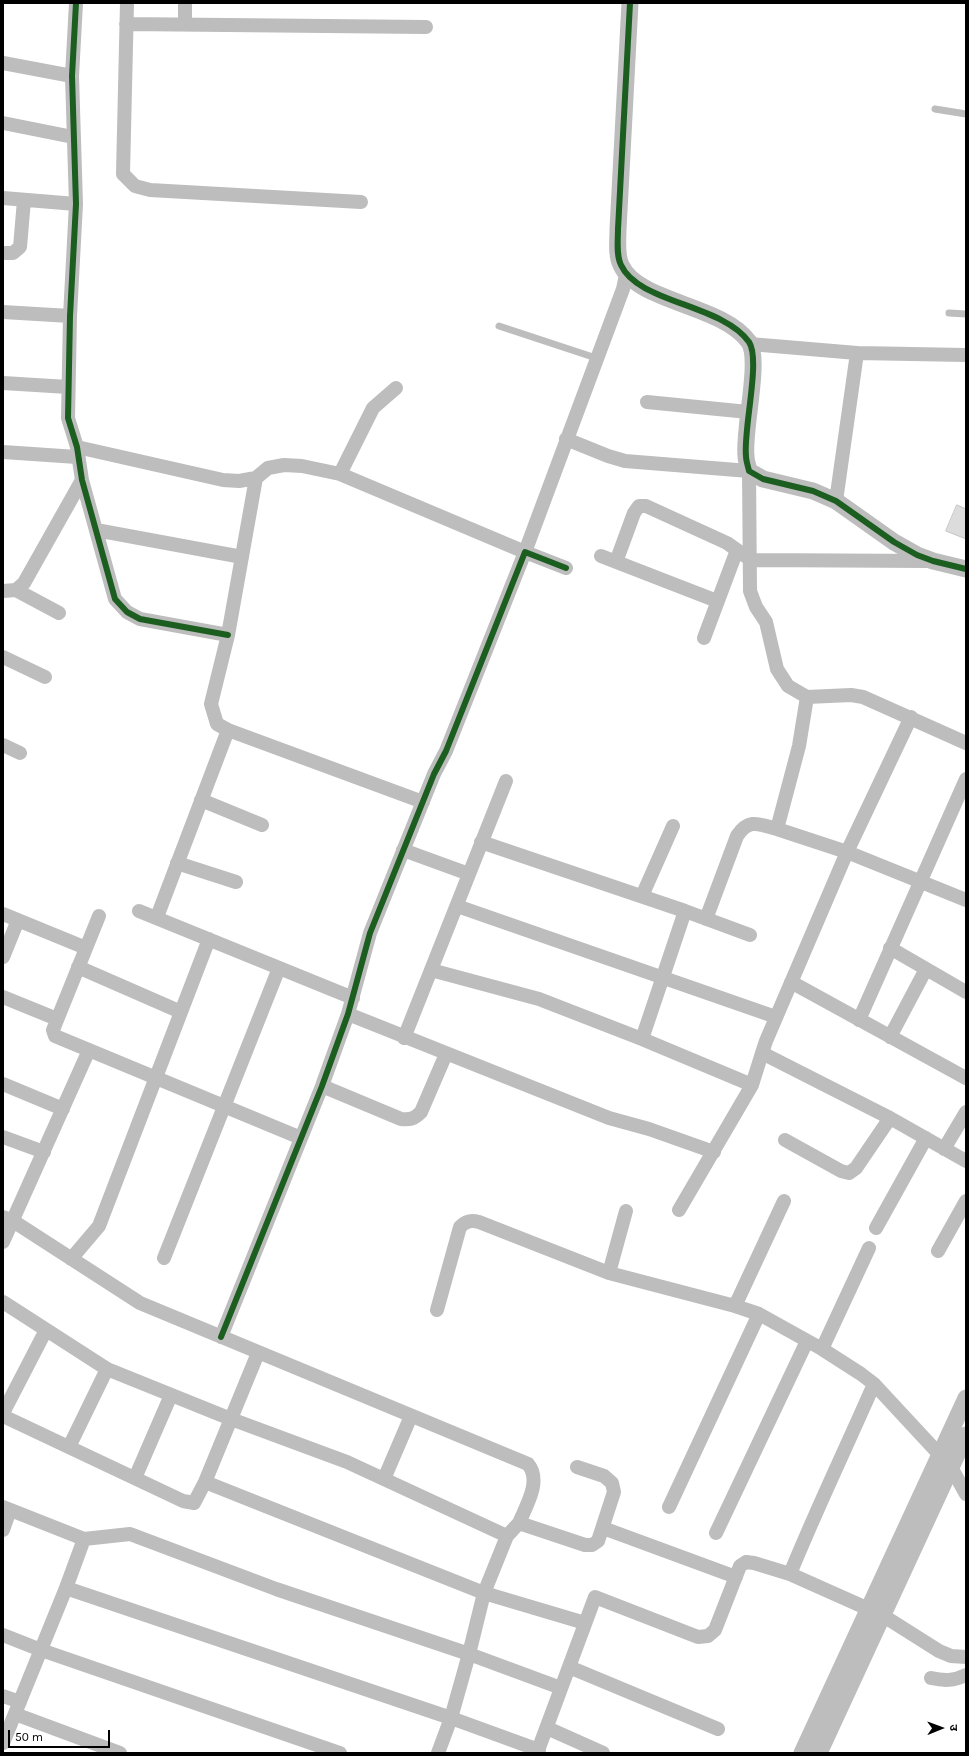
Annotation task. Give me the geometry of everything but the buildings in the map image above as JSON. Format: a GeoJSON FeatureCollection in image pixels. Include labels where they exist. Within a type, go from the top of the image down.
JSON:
{"type":"FeatureCollection","features":[{"type":"Feature","properties":{"kind":"street"},"geometry":{"type":"LineString","coordinates":[[127,3],[122,174],[136,186],[150,190],[361,202]]}},
{"type":"Feature","properties":{"kind":"street"},"geometry":{"type":"LineString","coordinates":[[185,3],[185,24]]}},
{"type":"Feature","properties":{"kind":"street"},"geometry":{"type":"LineString","coordinates":[[630,3],[618,229],[620,264],[626,275],[653,292],[728,322],[743,334],[750,344],[753,362],[748,412],[746,457],[749,471],[751,560],[750,591],[756,607],[766,622],[777,669],[788,686],[807,697],[851,695],[863,697],[966,742]]}},
{"type":"Feature","properties":{"kind":"street"},"geometry":{"type":"LineString","coordinates":[[72,4],[73,137],[76,204],[70,316],[68,418],[77,452],[82,480],[115,599],[126,612],[140,619],[228,635]]}},
{"type":"Feature","properties":{"kind":"street"},"geometry":{"type":"LineString","coordinates":[[126,24],[426,27]]}},
{"type":"Feature","properties":{"kind":"street"},"geometry":{"type":"LineString","coordinates":[[3,63],[72,76]]}},
{"type":"Feature","properties":{"kind":"street"},"geometry":{"type":"LineString","coordinates":[[3,123],[73,137]]}},
{"type":"Feature","properties":{"kind":"street"},"geometry":{"type":"LineString","coordinates":[[3,198],[76,204]]}},
{"type":"Feature","properties":{"kind":"street"},"geometry":{"type":"LineString","coordinates":[[3,254],[13,253],[20,248],[24,200]]}},
{"type":"Feature","properties":{"kind":"street"},"geometry":{"type":"LineString","coordinates":[[221,1337],[322,1086],[348,1014],[370,933],[422,802],[449,744],[525,552],[596,358],[623,289],[626,275]]}},
{"type":"Feature","properties":{"kind":"street"},"geometry":{"type":"LineString","coordinates":[[3,312],[70,316]]}},
{"type":"Feature","properties":{"kind":"street"},"geometry":{"type":"LineString","coordinates":[[750,344],[857,353],[966,355]]}},
{"type":"Feature","properties":{"kind":"street"},"geometry":{"type":"LineString","coordinates":[[836,501],[857,353]]}},
{"type":"Feature","properties":{"kind":"street"},"geometry":{"type":"LineString","coordinates":[[3,383],[68,388]]}},
{"type":"Feature","properties":{"kind":"street"},"geometry":{"type":"LineString","coordinates":[[340,474],[373,408],[396,388]]}},
{"type":"Feature","properties":{"kind":"street"},"geometry":{"type":"LineString","coordinates":[[647,402],[748,412]]}},
{"type":"Feature","properties":{"kind":"street"},"geometry":{"type":"LineString","coordinates":[[566,439],[608,456],[625,460],[749,471],[763,479],[813,491],[836,501],[894,542],[933,561],[966,570]]}},
{"type":"Feature","properties":{"kind":"street"},"geometry":{"type":"LineString","coordinates":[[3,452],[77,452],[223,480],[239,481],[256,478],[268,468],[284,465],[302,466],[340,474],[566,568]]}},
{"type":"Feature","properties":{"kind":"street"},"geometry":{"type":"LineString","coordinates":[[256,478],[228,635],[211,704],[217,724],[228,730],[422,802]]}},
{"type":"Feature","properties":{"kind":"street"},"geometry":{"type":"LineString","coordinates":[[9,590],[24,583],[82,480]]}},
{"type":"Feature","properties":{"kind":"street"},"geometry":{"type":"LineString","coordinates":[[616,562],[634,513],[639,506],[646,506],[727,543],[751,560],[933,561]]}},
{"type":"Feature","properties":{"kind":"street"},"geometry":{"type":"LineString","coordinates":[[96,530],[242,557]]}},
{"type":"Feature","properties":{"kind":"street"},"geometry":{"type":"LineString","coordinates":[[704,638],[716,601],[737,550]]}},
{"type":"Feature","properties":{"kind":"street"},"geometry":{"type":"LineString","coordinates":[[601,556],[716,601]]}},
{"type":"Feature","properties":{"kind":"street"},"geometry":{"type":"LineString","coordinates":[[9,590],[59,613]]}},
{"type":"Feature","properties":{"kind":"street"},"geometry":{"type":"LineString","coordinates":[[3,658],[45,677]]}},
{"type":"Feature","properties":{"kind":"street"},"geometry":{"type":"LineString","coordinates":[[777,829],[799,746],[807,697]]}},
{"type":"Feature","properties":{"kind":"street"},"geometry":{"type":"LineString","coordinates":[[679,1210],[752,1086],[762,1053],[776,1017],[847,852],[911,717]]}},
{"type":"Feature","properties":{"kind":"street"},"geometry":{"type":"LineString","coordinates":[[157,917],[228,730]]}},
{"type":"Feature","properties":{"kind":"street"},"geometry":{"type":"LineString","coordinates":[[3,745],[20,753]]}},
{"type":"Feature","properties":{"kind":"street"},"geometry":{"type":"LineString","coordinates":[[859,1020],[890,948],[922,882],[966,779]]}},
{"type":"Feature","properties":{"kind":"street"},"geometry":{"type":"LineString","coordinates":[[404,1038],[506,781]]}},
{"type":"Feature","properties":{"kind":"street"},"geometry":{"type":"LineString","coordinates":[[201,800],[262,825]]}},
{"type":"Feature","properties":{"kind":"street"},"geometry":{"type":"LineString","coordinates":[[706,918],[737,836],[744,826],[754,823],[847,852],[966,900]]}},
{"type":"Feature","properties":{"kind":"street"},"geometry":{"type":"LineString","coordinates":[[642,896],[673,826]]}},
{"type":"Feature","properties":{"kind":"street"},"geometry":{"type":"LineString","coordinates":[[481,842],[706,918],[750,935]]}},
{"type":"Feature","properties":{"kind":"street"},"geometry":{"type":"LineString","coordinates":[[403,850],[469,874]]}},
{"type":"Feature","properties":{"kind":"street"},"geometry":{"type":"LineString","coordinates":[[178,863],[236,882]]}},
{"type":"Feature","properties":{"kind":"street"},"geometry":{"type":"LineString","coordinates":[[457,906],[776,1017]]}},
{"type":"Feature","properties":{"kind":"street"},"geometry":{"type":"LineString","coordinates":[[139,911],[157,917],[353,998]]}},
{"type":"Feature","properties":{"kind":"street"},"geometry":{"type":"LineString","coordinates":[[642,1039],[685,911]]}},
{"type":"Feature","properties":{"kind":"street"},"geometry":{"type":"LineString","coordinates":[[3,914],[86,948]]}},
{"type":"Feature","properties":{"kind":"street"},"geometry":{"type":"LineString","coordinates":[[99,916],[53,1030],[55,1036],[223,1107],[301,1138]]}},
{"type":"Feature","properties":{"kind":"street"},"geometry":{"type":"LineString","coordinates":[[3,957],[18,920]]}},
{"type":"Feature","properties":{"kind":"street"},"geometry":{"type":"LineString","coordinates":[[71,1259],[99,1226],[210,939]]}},
{"type":"Feature","properties":{"kind":"street"},"geometry":{"type":"LineString","coordinates":[[890,948],[966,992]]}},
{"type":"Feature","properties":{"kind":"street"},"geometry":{"type":"LineString","coordinates":[[78,967],[181,1012]]}},
{"type":"Feature","properties":{"kind":"street"},"geometry":{"type":"LineString","coordinates":[[164,1258],[279,968]]}},
{"type":"Feature","properties":{"kind":"street"},"geometry":{"type":"LineString","coordinates":[[890,1037],[926,969]]}},
{"type":"Feature","properties":{"kind":"street"},"geometry":{"type":"LineString","coordinates":[[431,970],[539,999],[642,1039],[752,1086]]}},
{"type":"Feature","properties":{"kind":"street"},"geometry":{"type":"LineString","coordinates":[[791,982],[966,1078]]}},
{"type":"Feature","properties":{"kind":"street"},"geometry":{"type":"LineString","coordinates":[[3,997],[57,1020]]}},
{"type":"Feature","properties":{"kind":"street"},"geometry":{"type":"LineString","coordinates":[[348,1014],[404,1038],[609,1118],[649,1129],[714,1152]]}},
{"type":"Feature","properties":{"kind":"street"},"geometry":{"type":"LineString","coordinates":[[3,1242],[8,1219],[44,1152],[89,1050]]}},
{"type":"Feature","properties":{"kind":"street"},"geometry":{"type":"LineString","coordinates":[[762,1053],[890,1118],[966,1161]]}},
{"type":"Feature","properties":{"kind":"street"},"geometry":{"type":"LineString","coordinates":[[322,1086],[408,1120],[415,1118],[421,1112],[446,1054]]}},
{"type":"Feature","properties":{"kind":"street"},"geometry":{"type":"LineString","coordinates":[[3,1084],[63,1109]]}},
{"type":"Feature","properties":{"kind":"street"},"geometry":{"type":"LineString","coordinates":[[944,1148],[966,1112]]}},
{"type":"Feature","properties":{"kind":"street"},"geometry":{"type":"LineString","coordinates":[[785,1140],[841,1171],[849,1173],[856,1168],[890,1118]]}},
{"type":"Feature","properties":{"kind":"street"},"geometry":{"type":"LineString","coordinates":[[3,1137],[44,1152]]}},
{"type":"Feature","properties":{"kind":"street"},"geometry":{"type":"LineString","coordinates":[[876,1228],[926,1138]]}},
{"type":"Feature","properties":{"kind":"street"},"geometry":{"type":"LineString","coordinates":[[938,1251],[966,1201]]}},
{"type":"Feature","properties":{"kind":"street"},"geometry":{"type":"LineString","coordinates":[[735,1306],[784,1202]]}},
{"type":"Feature","properties":{"kind":"street"},"geometry":{"type":"LineString","coordinates":[[609,1273],[626,1211]]}},
{"type":"Feature","properties":{"kind":"street"},"geometry":{"type":"LineString","coordinates":[[8,1219],[140,1303],[528,1464],[534,1471],[534,1483],[519,1523],[507,1536],[484,1593],[451,1718],[438,1753]]}},
{"type":"Feature","properties":{"kind":"street"},"geometry":{"type":"LineString","coordinates":[[437,1310],[460,1227],[465,1222],[471,1220],[609,1273],[735,1306],[759,1314],[822,1349],[874,1384],[945,1461],[966,1494]]}},
{"type":"Feature","properties":{"kind":"street"},"geometry":{"type":"LineString","coordinates":[[822,1349],[869,1248]]}},
{"type":"Feature","properties":{"kind":"street"},"geometry":{"type":"LineString","coordinates":[[3,1302],[107,1369],[231,1419],[347,1462],[507,1536]]}},
{"type":"Feature","properties":{"kind":"street"},"geometry":{"type":"LineString","coordinates":[[669,1507],[759,1314]]}},
{"type":"Feature","properties":{"kind":"street"},"geometry":{"type":"LineString","coordinates":[[46,1330],[3,1414],[183,1501],[194,1503],[205,1482],[258,1353]]}},
{"type":"Feature","properties":{"kind":"street"},"geometry":{"type":"LineString","coordinates":[[716,1533],[807,1341]]}},
{"type":"Feature","properties":{"kind":"street"},"geometry":{"type":"LineString","coordinates":[[69,1447],[107,1369]]}},
{"type":"Feature","properties":{"kind":"street"},"geometry":{"type":"LineString","coordinates":[[790,1574],[816,1511],[837,1469],[874,1384]]}},
{"type":"Feature","properties":{"kind":"street"},"geometry":{"type":"LineString","coordinates":[[135,1478],[171,1395]]}},
{"type":"Feature","properties":{"kind":"street"},"geometry":{"type":"LineString","coordinates":[[802,1753],[875,1612],[945,1461],[966,1398]]}},
{"type":"Feature","properties":{"kind":"street"},"geometry":{"type":"LineString","coordinates":[[384,1479],[411,1416]]}},
{"type":"Feature","properties":{"kind":"street"},"geometry":{"type":"LineString","coordinates":[[945,1461],[966,1435]]}},
{"type":"Feature","properties":{"kind":"street"},"geometry":{"type":"LineString","coordinates":[[519,1523],[585,1545],[592,1545],[598,1541],[614,1492],[612,1483],[604,1476],[577,1467]]}},
{"type":"Feature","properties":{"kind":"street"},"geometry":{"type":"LineString","coordinates":[[205,1482],[484,1593],[585,1623]]}},
{"type":"Feature","properties":{"kind":"street"},"geometry":{"type":"LineString","coordinates":[[3,1530],[7,1508],[84,1539],[130,1534],[276,1589],[469,1654],[561,1688]]}},
{"type":"Feature","properties":{"kind":"street"},"geometry":{"type":"LineString","coordinates":[[603,1528],[736,1577]]}},
{"type":"Feature","properties":{"kind":"street"},"geometry":{"type":"LineString","coordinates":[[3,1743],[66,1588],[84,1539]]}},
{"type":"Feature","properties":{"kind":"street"},"geometry":{"type":"LineString","coordinates":[[66,1588],[451,1718],[538,1751],[595,1597],[698,1637],[708,1636],[715,1630],[740,1566],[746,1562],[790,1574],[875,1612],[939,1651],[951,1656],[966,1657]]}},
{"type":"Feature","properties":{"kind":"street"},"geometry":{"type":"LineString","coordinates":[[819,1753],[875,1612]]}},
{"type":"Feature","properties":{"kind":"street"},"geometry":{"type":"LineString","coordinates":[[3,1635],[41,1650],[340,1753]]}},
{"type":"Feature","properties":{"kind":"street"},"geometry":{"type":"LineString","coordinates":[[569,1668],[718,1729]]}},
{"type":"Feature","properties":{"kind":"street"},"geometry":{"type":"LineString","coordinates":[[931,1678],[944,1681],[956,1679],[966,1675]]}},
{"type":"Feature","properties":{"kind":"street"},"geometry":{"type":"LineString","coordinates":[[3,1696],[17,1708],[111,1751]]}},
{"type":"Feature","properties":{"kind":"street"},"geometry":{"type":"LineString","coordinates":[[547,1728],[603,1753]]}},
{"type":"Feature","properties":{"kind":"lane"},"geometry":{"type":"LineString","coordinates":[[935,109],[966,114]]}},
{"type":"Feature","properties":{"kind":"lane"},"geometry":{"type":"LineString","coordinates":[[950,313],[966,314]]}},
{"type":"Feature","properties":{"kind":"lane"},"geometry":{"type":"LineString","coordinates":[[499,326],[596,358]]}},
{"type":"Feature","properties":{"kind":"cycle path"},"geometry":{"type":"LineString","coordinates":[[76,3],[72,76],[76,204],[70,316],[68,418],[77,447],[82,480],[115,599],[127,612],[140,619],[228,635]]}},
{"type":"Feature","properties":{"kind":"cycle path"},"geometry":{"type":"LineString","coordinates":[[630,3],[618,229],[618,252],[621,265],[630,278],[644,288],[720,319],[736,329],[749,342],[752,351],[753,364],[753,379],[746,444],[746,458],[749,471],[763,479],[813,491],[836,501],[894,542],[917,555],[933,561],[966,569]]}},
{"type":"Feature","properties":{"kind":"cycle path"},"geometry":{"type":"LineString","coordinates":[[221,1337],[322,1086],[348,1014],[370,933],[434,774],[446,751],[525,552],[566,568]]}}]}
